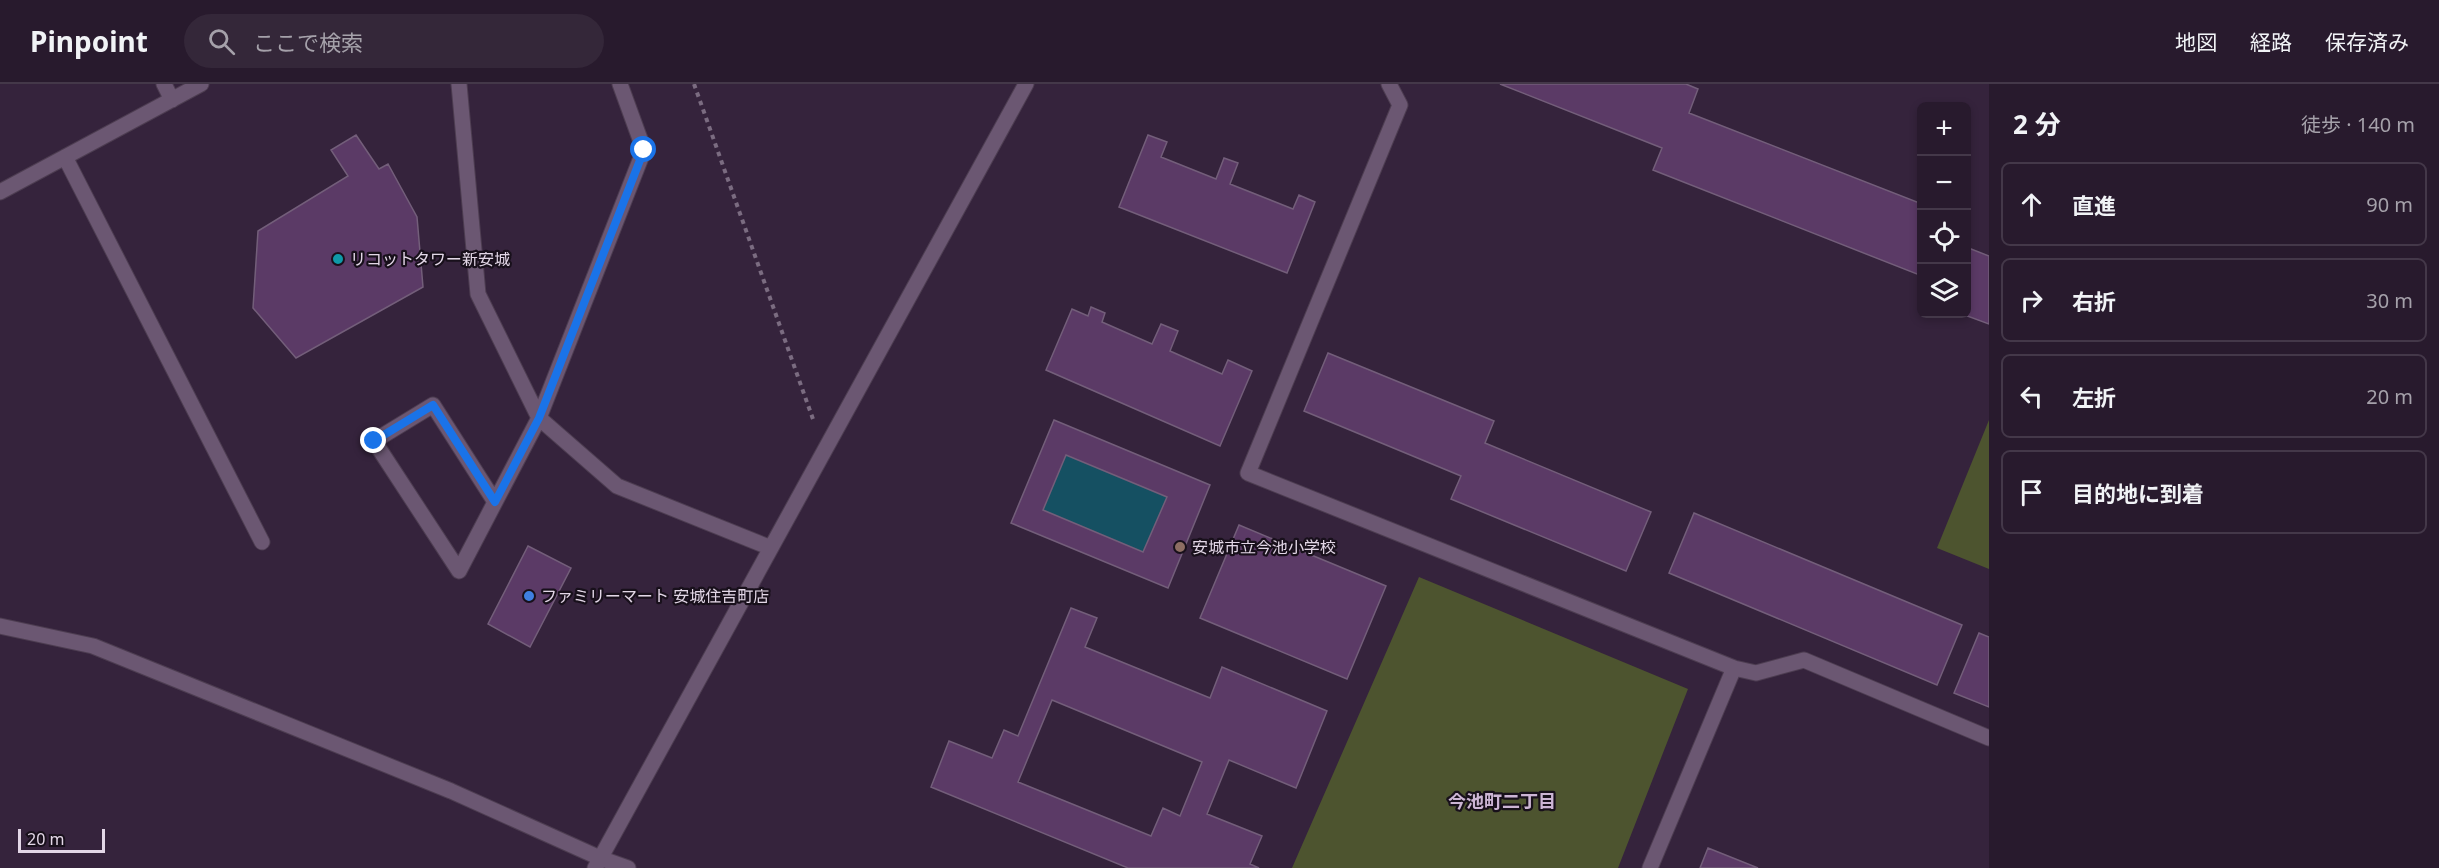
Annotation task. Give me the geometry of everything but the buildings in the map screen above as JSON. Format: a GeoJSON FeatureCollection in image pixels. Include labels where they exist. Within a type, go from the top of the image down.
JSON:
{"type":"FeatureCollection","features":[{"type":"Feature","properties":{"kind":"street"},"geometry":{"type":"LineString","coordinates":[[164,84],[172,100]]}},
{"type":"Feature","properties":{"kind":"street"},"geometry":{"type":"LineString","coordinates":[[0,192],[201,84]]}},
{"type":"Feature","properties":{"kind":"street"},"geometry":{"type":"LineString","coordinates":[[459,84],[478,294],[539,418],[617,486],[771,548]]}},
{"type":"Feature","properties":{"kind":"street"},"geometry":{"type":"LineString","coordinates":[[495,502],[433,405],[374,441],[459,571],[539,418],[644,150],[620,84]]}},
{"type":"Feature","properties":{"kind":"street"},"geometry":{"type":"LineString","coordinates":[[597,863],[1026,84]]}},
{"type":"Feature","properties":{"kind":"street"},"geometry":{"type":"LineString","coordinates":[[1389,84],[1400,105],[1248,473],[1734,669],[1756,673],[1804,660],[1989,738]]}},
{"type":"Feature","properties":{"kind":"street"},"geometry":{"type":"LineString","coordinates":[[65,157],[262,542]]}},
{"type":"Feature","properties":{"kind":"street"},"geometry":{"type":"LineString","coordinates":[[0,626],[93,646],[451,792],[597,863],[628,868]]}},
{"type":"Feature","properties":{"kind":"street"},"geometry":{"type":"LineString","coordinates":[[1650,868],[1734,669]]}},
{"type":"Feature","properties":{"kind":"path"},"geometry":{"type":"LineString","coordinates":[[694,84],[825,451]]}},
{"type":"Feature","properties":{"kind":"green space"},"geometry":{"type":"Polygon","coordinates":[[[1989,420],[1989,569],[1937,548],[1989,420]]]}},
{"type":"Feature","properties":{"kind":"green space"},"geometry":{"type":"Polygon","coordinates":[[[1419,577],[1688,689],[1618,868],[1292,868],[1419,577]]]}},
{"type":"Feature","properties":{"kind":"water"},"geometry":{"type":"Polygon","coordinates":[[[1066,455],[1167,497],[1143,552],[1043,510],[1066,455]]]}},
{"type":"Feature","properties":{"kind":"place","name":"リコットタワー新安城"},"geometry":{"type":"Point","coordinates":[338,259]}},
{"type":"Feature","properties":{"kind":"place","name":"安城市立今池小学校"},"geometry":{"type":"Point","coordinates":[1180,547]}},
{"type":"Feature","properties":{"kind":"place","name":"ファミリーマート 安城住吉町店"},"geometry":{"type":"Point","coordinates":[529,596]}},
{"type":"Feature","properties":{"kind":"district","name":"今池町二丁目"},"geometry":{"type":"Point","coordinates":[1502,802]}},
{"type":"Feature","properties":{"kind":"route"},"geometry":{"type":"LineString","coordinates":[[374,441],[433,405],[495,502],[539,418],[644,150]]}}]}
